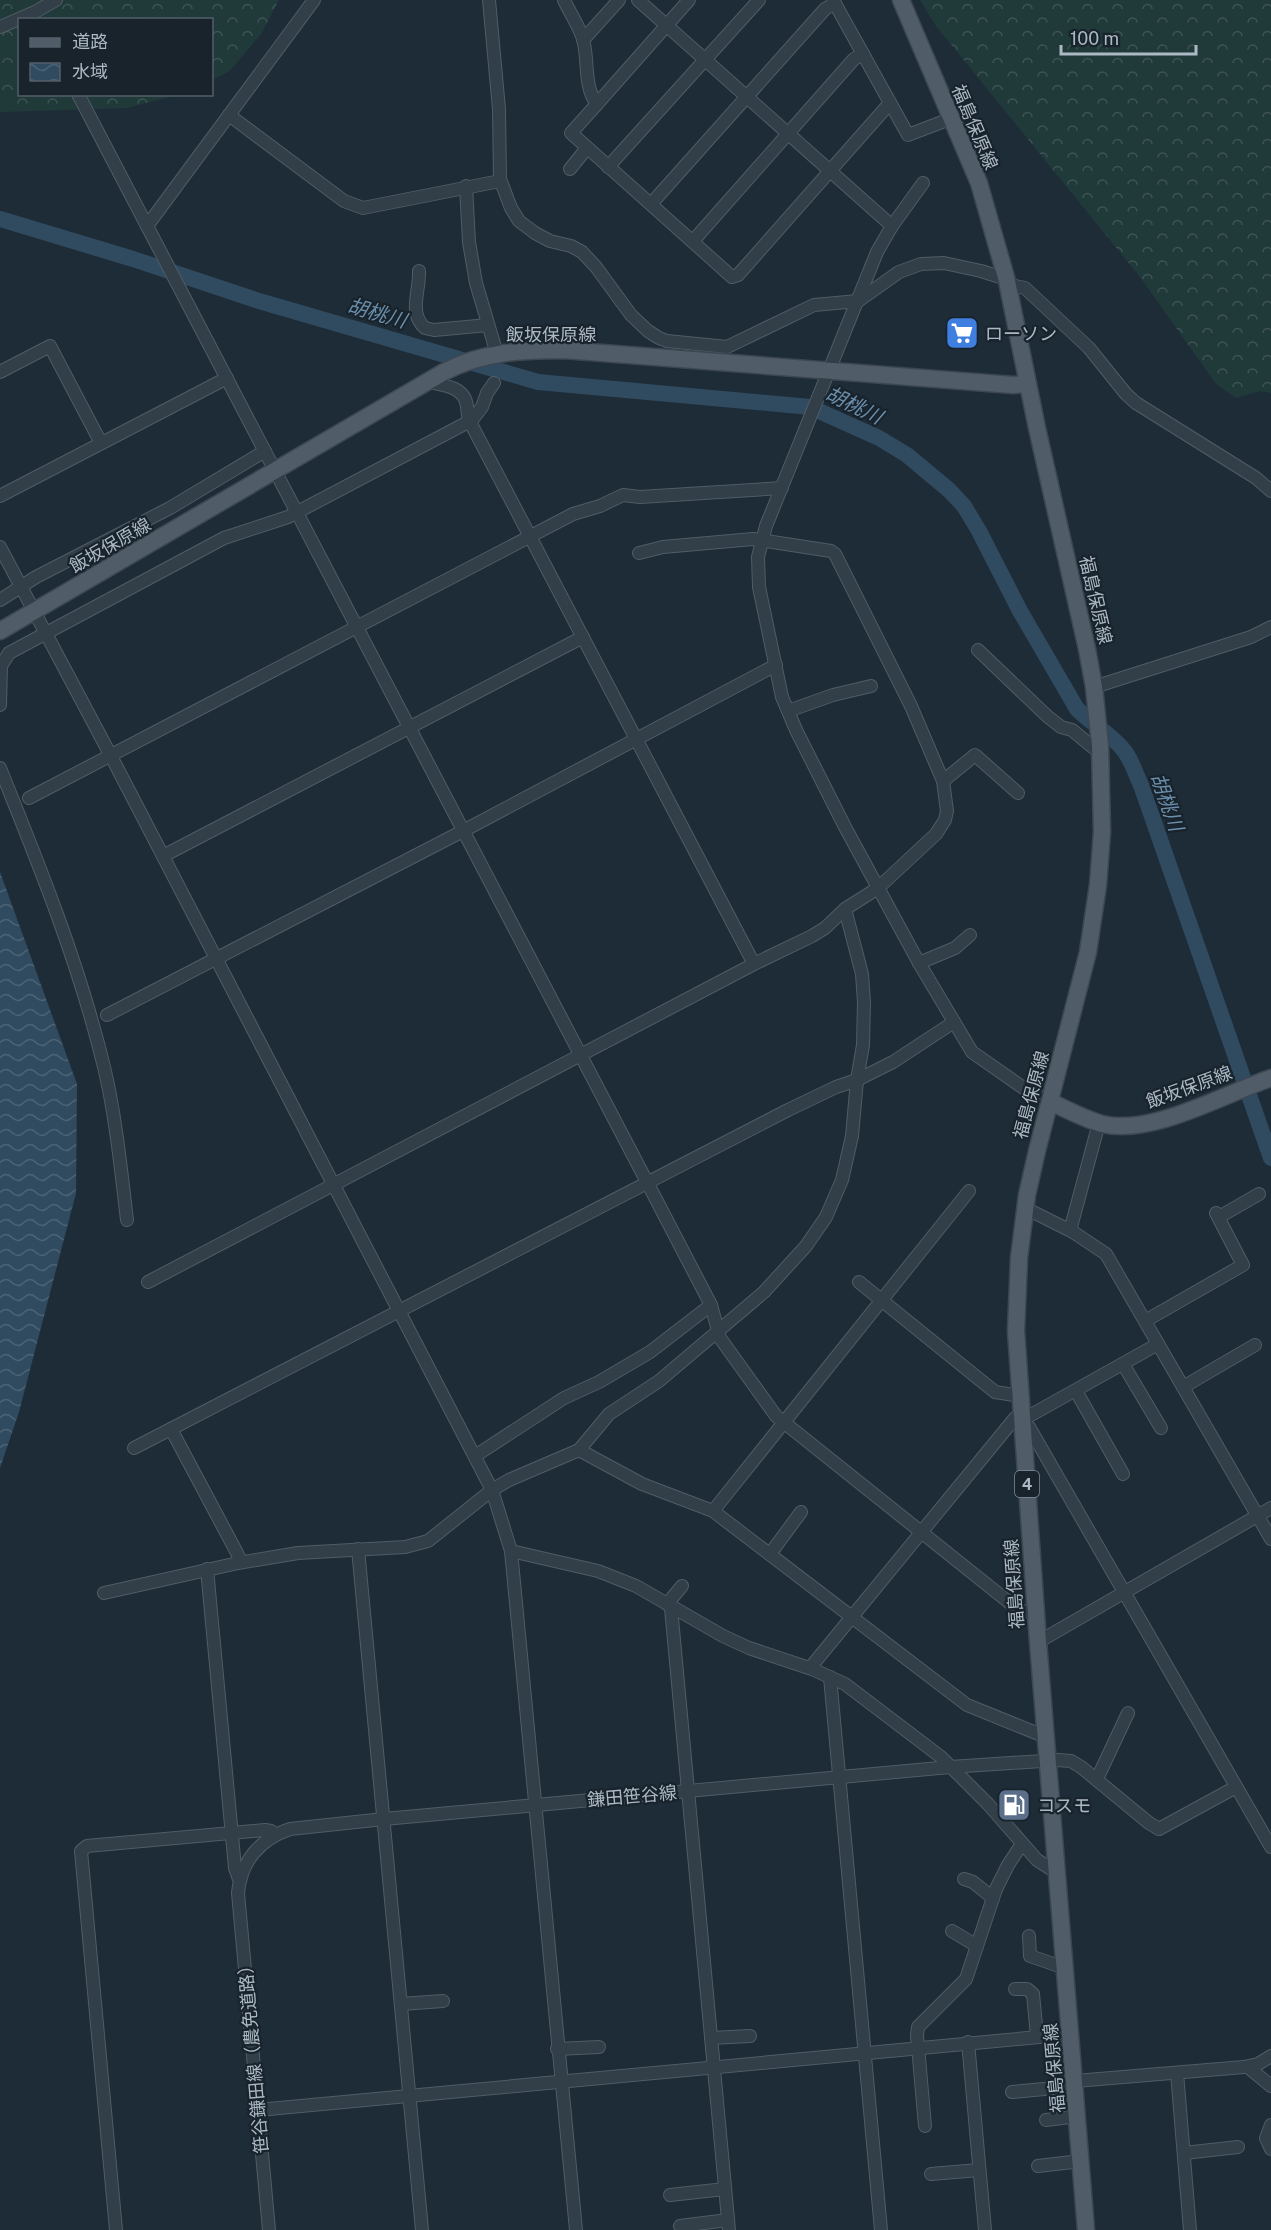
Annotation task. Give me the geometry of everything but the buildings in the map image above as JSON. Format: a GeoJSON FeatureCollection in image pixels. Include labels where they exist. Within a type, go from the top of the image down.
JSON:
{"type":"FeatureCollection","features":[{"type":"Feature","properties":{"kind":"main road","name":"福島保原線"},"geometry":{"type":"LineString","coordinates":[[901,0],[979,183],[1006,281],[1094,687],[1098,719],[1102,832],[1098,885],[1088,952],[1051,1102],[1036,1151],[1025,1208],[1019,1258],[1016,1331],[1038,1642],[1076,2084],[1086,2230]]}},
{"type":"Feature","properties":{"kind":"main road","name":"飯坂保原線"},"geometry":{"type":"LineString","coordinates":[[0,631],[455,366],[496,354],[533,350],[564,350],[1013,385],[1028,384]]}},
{"type":"Feature","properties":{"kind":"main road","name":"飯坂保原線"},"geometry":{"type":"LineString","coordinates":[[1051,1102],[1099,1122],[1125,1126],[1149,1124],[1263,1080]]}},
{"type":"Feature","properties":{"kind":"street"},"geometry":{"type":"LineString","coordinates":[[36,16],[56,0]]}},
{"type":"Feature","properties":{"kind":"street"},"geometry":{"type":"LineString","coordinates":[[147,226],[314,0]]}},
{"type":"Feature","properties":{"kind":"street"},"geometry":{"type":"LineString","coordinates":[[489,0],[499,109],[500,181],[505,195],[519,221],[535,234],[582,252],[596,267],[631,315],[655,335],[667,341],[727,347],[814,305],[858,301],[899,273],[921,264],[953,265],[996,275],[1025,288],[1089,348],[1136,403],[1256,478],[1271,491]]}},
{"type":"Feature","properties":{"kind":"street"},"geometry":{"type":"LineString","coordinates":[[564,0],[583,40],[589,88],[591,97],[597,104]]}},
{"type":"Feature","properties":{"kind":"street"},"geometry":{"type":"LineString","coordinates":[[583,40],[620,0]]}},
{"type":"Feature","properties":{"kind":"street"},"geometry":{"type":"LineString","coordinates":[[638,0],[892,226]]}},
{"type":"Feature","properties":{"kind":"street"},"geometry":{"type":"LineString","coordinates":[[689,0],[571,134],[732,277],[738,275],[890,103]]}},
{"type":"Feature","properties":{"kind":"street"},"geometry":{"type":"LineString","coordinates":[[608,167],[759,0]]}},
{"type":"Feature","properties":{"kind":"street"},"geometry":{"type":"LineString","coordinates":[[651,204],[834,1],[908,135],[950,118]]}},
{"type":"Feature","properties":{"kind":"street"},"geometry":{"type":"LineString","coordinates":[[0,27],[18,22]]}},
{"type":"Feature","properties":{"kind":"street"},"geometry":{"type":"LineString","coordinates":[[693,241],[854,59],[863,54]]}},
{"type":"Feature","properties":{"kind":"street"},"geometry":{"type":"LineString","coordinates":[[79,96],[711,1305],[718,1331],[767,1403],[784,1422],[1020,1611],[1037,1613]]}},
{"type":"Feature","properties":{"kind":"street"},"geometry":{"type":"LineString","coordinates":[[229,115],[344,201],[355,206],[371,207],[466,186],[500,181]]}},
{"type":"Feature","properties":{"kind":"street"},"geometry":{"type":"LineString","coordinates":[[570,169],[587,148]]}},
{"type":"Feature","properties":{"kind":"street"},"geometry":{"type":"LineString","coordinates":[[923,183],[892,226],[877,252],[829,370],[762,539],[758,557],[759,587],[782,697],[845,827],[919,963],[972,1052],[1025,1089],[1051,1102]]}},
{"type":"Feature","properties":{"kind":"street"},"geometry":{"type":"LineString","coordinates":[[466,186],[473,267],[496,354]]}},
{"type":"Feature","properties":{"kind":"street"},"geometry":{"type":"LineString","coordinates":[[418,271],[415,308],[418,319],[425,328],[434,330],[488,325]]}},
{"type":"Feature","properties":{"kind":"street"},"geometry":{"type":"LineString","coordinates":[[654,357],[655,335]]}},
{"type":"Feature","properties":{"kind":"street"},"geometry":{"type":"LineString","coordinates":[[0,372],[50,346],[101,443]]}},
{"type":"Feature","properties":{"kind":"street"},"geometry":{"type":"LineString","coordinates":[[0,496],[226,378]]}},
{"type":"Feature","properties":{"kind":"street"},"geometry":{"type":"LineString","coordinates":[[431,380],[457,390],[465,399],[469,420],[754,964]]}},
{"type":"Feature","properties":{"kind":"street"},"geometry":{"type":"LineString","coordinates":[[0,705],[1,666],[9,653],[224,538],[272,523],[297,512],[472,420],[482,407],[494,383]]}},
{"type":"Feature","properties":{"kind":"street"},"geometry":{"type":"LineString","coordinates":[[0,600],[36,577],[170,508],[265,451]]}},
{"type":"Feature","properties":{"kind":"street"},"geometry":{"type":"LineString","coordinates":[[29,798],[573,514],[600,506],[623,495],[646,497],[782,488]]}},
{"type":"Feature","properties":{"kind":"street"},"geometry":{"type":"LineString","coordinates":[[148,1282],[581,1057],[754,964],[812,936],[825,928],[845,909],[878,888],[941,827],[947,811],[943,781],[907,697],[835,554],[831,551],[762,539],[663,548],[639,553]]}},
{"type":"Feature","properties":{"kind":"street"},"geometry":{"type":"LineString","coordinates":[[0,547],[492,1490],[511,1551],[537,1806],[560,2082],[576,2230]]}},
{"type":"Feature","properties":{"kind":"street"},"geometry":{"type":"LineString","coordinates":[[1094,687],[1251,637],[1271,627]]}},
{"type":"Feature","properties":{"kind":"street"},"geometry":{"type":"LineString","coordinates":[[163,856],[583,637]]}},
{"type":"Feature","properties":{"kind":"street"},"geometry":{"type":"LineString","coordinates":[[978,650],[1047,716],[1061,727],[1072,730],[1100,749]]}},
{"type":"Feature","properties":{"kind":"street"},"geometry":{"type":"LineString","coordinates":[[107,1015],[463,831],[776,665]]}},
{"type":"Feature","properties":{"kind":"street"},"geometry":{"type":"LineString","coordinates":[[788,711],[833,695],[871,686]]}},
{"type":"Feature","properties":{"kind":"street"},"geometry":{"type":"LineString","coordinates":[[943,781],[975,755],[1018,793]]}},
{"type":"Feature","properties":{"kind":"street"},"geometry":{"type":"LineString","coordinates":[[0,768],[64,932],[93,1026],[107,1084],[127,1220]]}},
{"type":"Feature","properties":{"kind":"street"},"geometry":{"type":"LineString","coordinates":[[104,1593],[241,1562],[298,1553],[405,1547],[428,1541],[492,1490],[517,1476],[579,1450],[609,1414],[659,1381],[771,1285],[806,1246],[826,1217],[842,1180],[852,1136],[864,1030],[862,974],[845,909]]}},
{"type":"Feature","properties":{"kind":"street"},"geometry":{"type":"LineString","coordinates":[[919,963],[955,948],[970,935]]}},
{"type":"Feature","properties":{"kind":"street"},"geometry":{"type":"LineString","coordinates":[[134,1448],[788,1110],[836,1087],[857,1080],[911,1051],[954,1022]]}},
{"type":"Feature","properties":{"kind":"street"},"geometry":{"type":"LineString","coordinates":[[1073,1232],[1071,1227],[1099,1122]]}},
{"type":"Feature","properties":{"kind":"street"},"geometry":{"type":"LineString","coordinates":[[713,1511],[969,1191]]}},
{"type":"Feature","properties":{"kind":"street"},"geometry":{"type":"LineString","coordinates":[[1145,1321],[1243,1265],[1218,1215],[1259,1194]]}},
{"type":"Feature","properties":{"kind":"street"},"geometry":{"type":"LineString","coordinates":[[1025,1208],[1073,1232],[1106,1254],[1271,1539]]}},
{"type":"Feature","properties":{"kind":"street"},"geometry":{"type":"LineString","coordinates":[[859,1282],[995,1392],[1020,1396]]}},
{"type":"Feature","properties":{"kind":"street"},"geometry":{"type":"LineString","coordinates":[[475,1456],[564,1398],[599,1382],[650,1352],[711,1305]]}},
{"type":"Feature","properties":{"kind":"street"},"geometry":{"type":"LineString","coordinates":[[1022,1420],[1158,1344]]}},
{"type":"Feature","properties":{"kind":"street"},"geometry":{"type":"LineString","coordinates":[[1183,1387],[1255,1345]]}},
{"type":"Feature","properties":{"kind":"street"},"geometry":{"type":"LineString","coordinates":[[1123,1364],[1161,1428]]}},
{"type":"Feature","properties":{"kind":"street"},"geometry":{"type":"LineString","coordinates":[[1076,1391],[1123,1474]]}},
{"type":"Feature","properties":{"kind":"street"},"geometry":{"type":"LineString","coordinates":[[810,1668],[1015,1418],[1022,1420],[1029,1427],[1271,1847]]}},
{"type":"Feature","properties":{"kind":"street"},"geometry":{"type":"LineString","coordinates":[[171,1429],[241,1562]]}},
{"type":"Feature","properties":{"kind":"street"},"geometry":{"type":"LineString","coordinates":[[579,1450],[642,1484],[713,1511],[967,1705],[1046,1737]]}},
{"type":"Feature","properties":{"kind":"street"},"geometry":{"type":"LineString","coordinates":[[1038,1642],[1271,1508]]}},
{"type":"Feature","properties":{"kind":"street"},"geometry":{"type":"LineString","coordinates":[[770,1554],[801,1512]]}},
{"type":"Feature","properties":{"kind":"street"},"geometry":{"type":"LineString","coordinates":[[358,1550],[422,2230]]}},
{"type":"Feature","properties":{"kind":"street"},"geometry":{"type":"LineString","coordinates":[[511,1551],[598,1570],[636,1586],[723,1636],[749,1648],[810,1668],[846,1684],[940,1757],[988,1804],[1037,1860],[1051,1869],[1057,1869]]}},
{"type":"Feature","properties":{"kind":"street","name":"笹谷鎌田線（農免道路）"},"geometry":{"type":"LineString","coordinates":[[207,1569],[235,1868],[239,1879],[238,1893],[246,1993],[269,2230]]}},
{"type":"Feature","properties":{"kind":"street"},"geometry":{"type":"LineString","coordinates":[[680,2226],[728,2225],[669,1606],[682,1587]]}},
{"type":"Feature","properties":{"kind":"street"},"geometry":{"type":"LineString","coordinates":[[830,1677],[881,2230]]}},
{"type":"Feature","properties":{"kind":"street"},"geometry":{"type":"LineString","coordinates":[[1097,1779],[1128,1713]]}},
{"type":"Feature","properties":{"kind":"street","name":"鎌田笹谷線"},"geometry":{"type":"LineString","coordinates":[[239,1879],[255,1850],[275,1834],[290,1829],[840,1776],[1048,1760],[1071,1761],[1097,1779],[1159,1830],[1236,1787]]}},
{"type":"Feature","properties":{"kind":"street"},"geometry":{"type":"LineString","coordinates":[[116,2230],[81,1851],[87,1846],[265,1830],[275,1834]]}},
{"type":"Feature","properties":{"kind":"street"},"geometry":{"type":"LineString","coordinates":[[925,2126],[917,2036],[919,2026],[963,1983],[968,1975],[993,1898],[1008,1865],[1022,1844]]}},
{"type":"Feature","properties":{"kind":"street"},"geometry":{"type":"LineString","coordinates":[[964,1879],[973,1882],[993,1898]]}},
{"type":"Feature","properties":{"kind":"street"},"geometry":{"type":"LineString","coordinates":[[952,1931],[977,1946]]}},
{"type":"Feature","properties":{"kind":"street"},"geometry":{"type":"LineString","coordinates":[[1029,1936],[1030,1956],[1065,1968]]}},
{"type":"Feature","properties":{"kind":"street"},"geometry":{"type":"LineString","coordinates":[[1015,1989],[1027,1989],[1033,1994],[1037,2036]]}},
{"type":"Feature","properties":{"kind":"street"},"geometry":{"type":"LineString","coordinates":[[401,2004],[443,2001]]}},
{"type":"Feature","properties":{"kind":"street"},"geometry":{"type":"LineString","coordinates":[[258,2110],[409,2094],[1071,2034]]}},
{"type":"Feature","properties":{"kind":"street"},"geometry":{"type":"LineString","coordinates":[[711,2038],[750,2036]]}},
{"type":"Feature","properties":{"kind":"street"},"geometry":{"type":"LineString","coordinates":[[968,2042],[985,2230]]}},
{"type":"Feature","properties":{"kind":"street"},"geometry":{"type":"LineString","coordinates":[[558,2049],[599,2046]]}},
{"type":"Feature","properties":{"kind":"street"},"geometry":{"type":"LineString","coordinates":[[1012,2092],[1248,2067],[1271,2056]]}},
{"type":"Feature","properties":{"kind":"street"},"geometry":{"type":"LineString","coordinates":[[1248,2067],[1271,2086]]}},
{"type":"Feature","properties":{"kind":"street"},"geometry":{"type":"LineString","coordinates":[[1177,2073],[1190,2230]]}},
{"type":"Feature","properties":{"kind":"street"},"geometry":{"type":"LineString","coordinates":[[1046,2120],[1078,2116]]}},
{"type":"Feature","properties":{"kind":"street"},"geometry":{"type":"LineString","coordinates":[[1271,2125],[1266,2138],[1271,2149]]}},
{"type":"Feature","properties":{"kind":"street"},"geometry":{"type":"LineString","coordinates":[[1184,2153],[1238,2147]]}},
{"type":"Feature","properties":{"kind":"street"},"geometry":{"type":"LineString","coordinates":[[1038,2166],[1081,2162]]}},
{"type":"Feature","properties":{"kind":"street"},"geometry":{"type":"LineString","coordinates":[[932,2174],[979,2170]]}},
{"type":"Feature","properties":{"kind":"street"},"geometry":{"type":"LineString","coordinates":[[670,2195],[725,2189]]}},
{"type":"Feature","properties":{"kind":"green space"},"geometry":{"type":"Polygon","coordinates":[[[0,0],[279,0],[261,34],[230,71],[213,80],[213,18],[18,18],[18,96],[173,96],[127,108],[0,112],[0,0]]]}},
{"type":"Feature","properties":{"kind":"green space"},"geometry":{"type":"Polygon","coordinates":[[[920,0],[1271,0],[1271,393],[1260,391],[1236,398],[1216,384],[1140,277],[936,26],[920,0]]]}},
{"type":"Feature","properties":{"kind":"water"},"geometry":{"type":"Polygon","coordinates":[[[0,872],[77,1084],[76,1193],[19,1412],[0,1468],[0,872]]]}},
{"type":"Feature","properties":{"kind":"waterway","name":"胡桃川"},"geometry":{"type":"LineString","coordinates":[[0,219],[133,259],[259,301],[538,382],[810,407],[879,438],[907,455],[949,490],[964,506],[1020,611],[1077,709],[1116,742],[1130,760],[1141,785],[1271,1158]]}},
{"type":"Feature","properties":{"kind":"place","name":"ローソン"},"geometry":{"type":"Point","coordinates":[962,333]}},
{"type":"Feature","properties":{"kind":"place","name":"コスモ"},"geometry":{"type":"Point","coordinates":[1014,1805]}}]}
